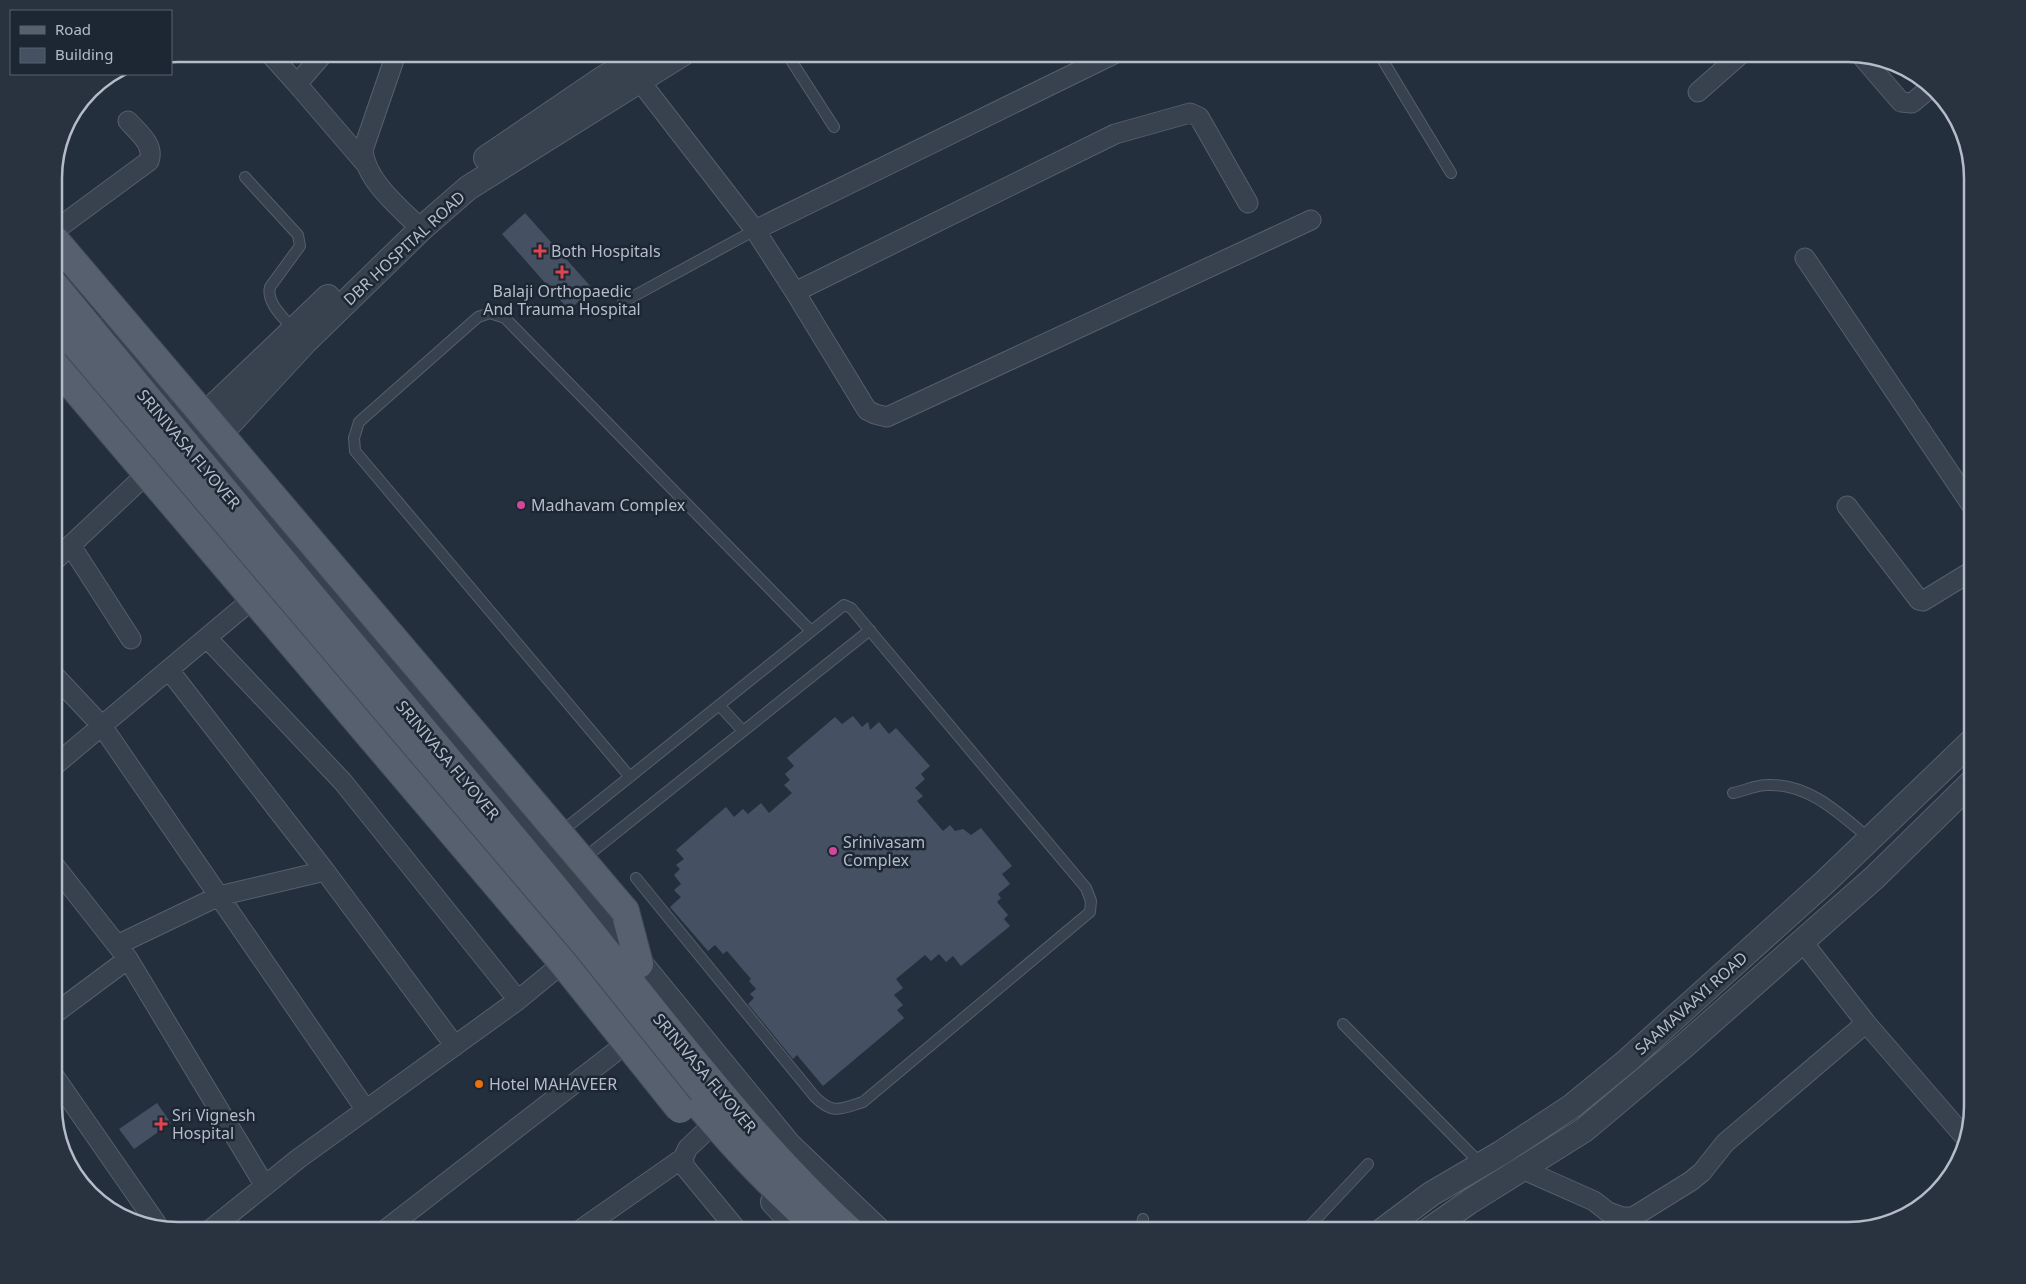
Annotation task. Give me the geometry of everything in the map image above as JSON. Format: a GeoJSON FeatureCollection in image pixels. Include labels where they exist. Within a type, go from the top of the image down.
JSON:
{"type":"FeatureCollection","features":[{"type":"Feature","properties":{"kind":"main road"},"geometry":{"type":"LineString","coordinates":[[63,250],[625,911],[639,964]]}},
{"type":"Feature","properties":{"kind":"main road","name":"SRINIVASA FLYOVER"},"geometry":{"type":"LineString","coordinates":[[63,295],[552,884],[736,1112],[816,1200],[840,1222]]}},
{"type":"Feature","properties":{"kind":"main road","name":"SRINIVASA FLYOVER"},"geometry":{"type":"LineString","coordinates":[[63,334],[573,946],[701,1105],[746,1158],[812,1222]]}},
{"type":"Feature","properties":{"kind":"main road"},"geometry":{"type":"LineString","coordinates":[[63,375],[695,1119]]}},
{"type":"Feature","properties":{"kind":"street"},"geometry":{"type":"LineString","coordinates":[[278,63],[364,162],[370,174],[415,224]]}},
{"type":"Feature","properties":{"kind":"street"},"geometry":{"type":"LineString","coordinates":[[297,84],[315,63]]}},
{"type":"Feature","properties":{"kind":"street"},"geometry":{"type":"LineString","coordinates":[[364,162],[363,150],[393,63]]}},
{"type":"Feature","properties":{"kind":"street","name":"DBR HOSPITAL ROAD"},"geometry":{"type":"LineString","coordinates":[[192,426],[294,330],[415,224],[474,167],[628,63]]}},
{"type":"Feature","properties":{"kind":"street","name":"DBR HOSPITAL ROAD"},"geometry":{"type":"LineString","coordinates":[[208,446],[415,224],[468,188],[667,63]]}},
{"type":"Feature","properties":{"kind":"street"},"geometry":{"type":"LineString","coordinates":[[755,230],[1096,63]]}},
{"type":"Feature","properties":{"kind":"street"},"geometry":{"type":"LineString","coordinates":[[1698,92],[1731,63]]}},
{"type":"Feature","properties":{"kind":"street"},"geometry":{"type":"LineString","coordinates":[[1868,64],[1901,102],[1912,103],[1925,92]]}},
{"type":"Feature","properties":{"kind":"street"},"geometry":{"type":"LineString","coordinates":[[639,80],[755,230],[795,292],[866,410],[875,414],[887,416],[1311,220]]}},
{"type":"Feature","properties":{"kind":"street"},"geometry":{"type":"LineString","coordinates":[[795,292],[1115,134],[1190,113],[1199,117],[1248,203]]}},
{"type":"Feature","properties":{"kind":"street"},"geometry":{"type":"LineString","coordinates":[[63,224],[148,161],[151,154],[150,146],[128,120]]}},
{"type":"Feature","properties":{"kind":"street"},"geometry":{"type":"LineString","coordinates":[[1805,258],[1964,494]]}},
{"type":"Feature","properties":{"kind":"street"},"geometry":{"type":"LineString","coordinates":[[63,265],[275,529],[446,726],[565,874],[789,1145],[870,1222]]}},
{"type":"Feature","properties":{"kind":"street"},"geometry":{"type":"LineString","coordinates":[[63,353],[265,588],[499,870],[695,1119],[792,1222]]}},
{"type":"Feature","properties":{"kind":"street"},"geometry":{"type":"LineString","coordinates":[[63,553],[158,464]]}},
{"type":"Feature","properties":{"kind":"street"},"geometry":{"type":"LineString","coordinates":[[1847,506],[1919,600],[1923,601],[1964,576]]}},
{"type":"Feature","properties":{"kind":"street"},"geometry":{"type":"LineString","coordinates":[[71,546],[131,639]]}},
{"type":"Feature","properties":{"kind":"street"},"geometry":{"type":"LineString","coordinates":[[63,758],[265,588]]}},
{"type":"Feature","properties":{"kind":"street"},"geometry":{"type":"LineString","coordinates":[[208,638],[342,782],[518,1000]]}},
{"type":"Feature","properties":{"kind":"street"},"geometry":{"type":"LineString","coordinates":[[170,670],[325,871],[455,1046]]}},
{"type":"Feature","properties":{"kind":"street"},"geometry":{"type":"LineString","coordinates":[[63,685],[102,726],[366,1110]]}},
{"type":"Feature","properties":{"kind":"street","name":"SAAMAVAAYI ROAD"},"geometry":{"type":"LineString","coordinates":[[1394,1222],[1431,1194],[1572,1106],[1627,1061],[1870,839],[1964,749]]}},
{"type":"Feature","properties":{"kind":"street","name":"SAAMAVAAYI ROAD"},"geometry":{"type":"LineString","coordinates":[[1440,1222],[1584,1130],[1875,877],[1964,790]]}},
{"type":"Feature","properties":{"kind":"street"},"geometry":{"type":"LineString","coordinates":[[63,1006],[122,952],[218,896],[325,871]]}},
{"type":"Feature","properties":{"kind":"street"},"geometry":{"type":"LineString","coordinates":[[63,877],[122,952],[265,1186]]}},
{"type":"Feature","properties":{"kind":"street"},"geometry":{"type":"LineString","coordinates":[[1802,941],[1866,1023],[1960,1132]]}},
{"type":"Feature","properties":{"kind":"street"},"geometry":{"type":"LineString","coordinates":[[220,1222],[366,1110],[518,1000],[563,963]]}},
{"type":"Feature","properties":{"kind":"street"},"geometry":{"type":"LineString","coordinates":[[1522,1169],[1594,1201],[1608,1212],[1622,1218],[1634,1217],[1702,1172],[1725,1143],[1866,1023]]}},
{"type":"Feature","properties":{"kind":"street"},"geometry":{"type":"LineString","coordinates":[[394,1222],[628,1042]]}},
{"type":"Feature","properties":{"kind":"street"},"geometry":{"type":"LineString","coordinates":[[63,1089],[153,1219]]}},
{"type":"Feature","properties":{"kind":"street"},"geometry":{"type":"LineString","coordinates":[[591,1222],[682,1158],[688,1148],[695,1119]]}},
{"type":"Feature","properties":{"kind":"street"},"geometry":{"type":"LineString","coordinates":[[682,1158],[685,1167],[730,1222]]}},
{"type":"Feature","properties":{"kind":"lane"},"geometry":{"type":"LineString","coordinates":[[792,63],[834,128]]}},
{"type":"Feature","properties":{"kind":"lane"},"geometry":{"type":"LineString","coordinates":[[1384,63],[1451,173]]}},
{"type":"Feature","properties":{"kind":"lane"},"geometry":{"type":"LineString","coordinates":[[245,177],[298,235],[300,240],[300,246],[270,287],[268,293],[270,300],[294,330]]}},
{"type":"Feature","properties":{"kind":"lane"},"geometry":{"type":"LineString","coordinates":[[623,302],[755,230]]}},
{"type":"Feature","properties":{"kind":"lane"},"geometry":{"type":"LineString","coordinates":[[630,777],[355,451],[354,438],[359,422],[478,317],[490,313],[505,318],[811,631]]}},
{"type":"Feature","properties":{"kind":"lane"},"geometry":{"type":"LineString","coordinates":[[543,846],[844,605],[851,608],[870,630],[1086,888],[1091,901],[1090,912],[863,1102],[836,1110],[823,1106],[815,1097],[636,878]]}},
{"type":"Feature","properties":{"kind":"lane"},"geometry":{"type":"LineString","coordinates":[[565,874],[870,630]]}},
{"type":"Feature","properties":{"kind":"lane"},"geometry":{"type":"LineString","coordinates":[[719,705],[743,731]]}},
{"type":"Feature","properties":{"kind":"lane"},"geometry":{"type":"LineString","coordinates":[[1733,793],[1766,784],[1790,787],[1815,796],[1870,839]]}},
{"type":"Feature","properties":{"kind":"lane"},"geometry":{"type":"LineString","coordinates":[[1343,1024],[1481,1164]]}},
{"type":"Feature","properties":{"kind":"lane"},"geometry":{"type":"LineString","coordinates":[[1314,1222],[1368,1164]]}},
{"type":"Feature","properties":{"kind":"building"},"geometry":{"type":"Polygon","coordinates":[[[525,213],[593,289],[569,310],[502,234],[525,213]]]}},
{"type":"Feature","properties":{"kind":"building"},"geometry":{"type":"Polygon","coordinates":[[[853,716],[862,727],[868,722],[870,730],[879,722],[889,734],[896,728],[930,766],[921,774],[925,779],[915,788],[923,796],[917,801],[943,831],[950,825],[955,831],[963,829],[971,835],[981,828],[1012,866],[1002,874],[1010,884],[998,894],[1001,898],[997,902],[1008,915],[1004,919],[1010,926],[961,966],[953,956],[946,962],[939,954],[931,961],[925,955],[896,979],[903,988],[894,995],[903,1005],[897,1010],[904,1018],[823,1086],[797,1055],[793,1059],[748,1004],[754,998],[750,994],[756,989],[749,981],[751,979],[727,951],[723,954],[715,945],[708,951],[670,907],[681,897],[674,890],[681,884],[674,875],[680,869],[676,865],[684,859],[676,850],[726,807],[734,817],[743,809],[748,814],[761,803],[769,813],[792,793],[784,785],[790,780],[785,774],[794,766],[787,758],[835,717],[842,724],[853,716]]]}},
{"type":"Feature","properties":{"kind":"building"},"geometry":{"type":"Polygon","coordinates":[[[157,1103],[171,1123],[134,1149],[119,1129],[157,1103]]]}},
{"type":"Feature","properties":{"kind":"place","name":"Both Hospitals"},"geometry":{"type":"Point","coordinates":[540,251]}},
{"type":"Feature","properties":{"kind":"place","name":"Balaji Orthopaedic And Trauma Hospital"},"geometry":{"type":"Point","coordinates":[562,272]}},
{"type":"Feature","properties":{"kind":"place","name":"Madhavam Complex"},"geometry":{"type":"Point","coordinates":[521,505]}},
{"type":"Feature","properties":{"kind":"place","name":"Srinivasam Complex"},"geometry":{"type":"Point","coordinates":[833,851]}},
{"type":"Feature","properties":{"kind":"place","name":"Hotel MAHAVEER"},"geometry":{"type":"Point","coordinates":[479,1084]}},
{"type":"Feature","properties":{"kind":"place","name":"Sri Vignesh Hospital"},"geometry":{"type":"Point","coordinates":[161,1124]}}]}
